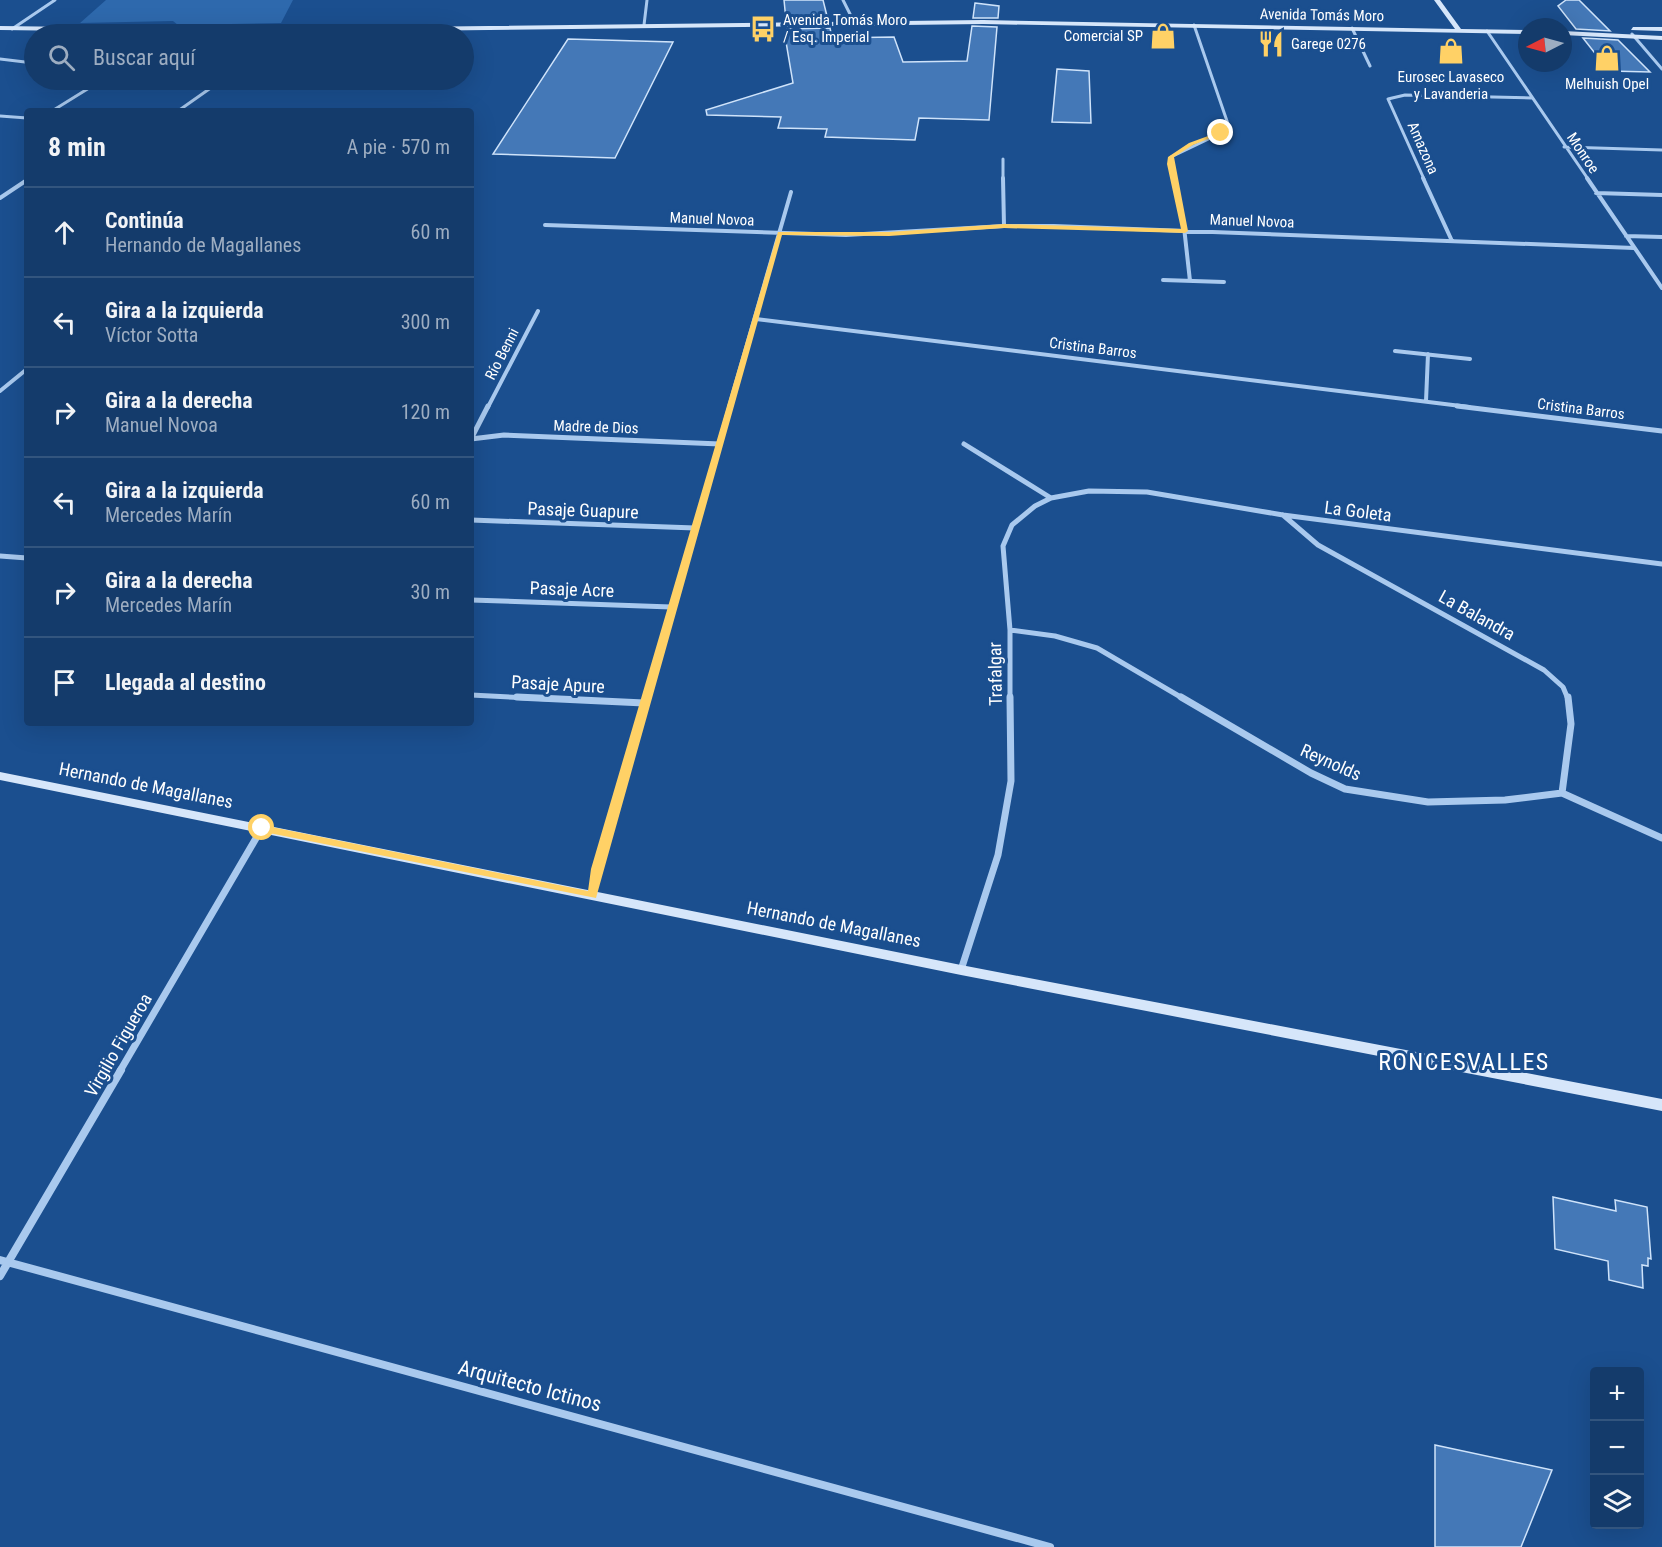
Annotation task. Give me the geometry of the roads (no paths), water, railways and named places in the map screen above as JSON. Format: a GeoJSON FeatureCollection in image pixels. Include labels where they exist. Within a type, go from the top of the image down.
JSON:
{"type":"FeatureCollection","features":[{"type":"Feature","properties":{"kind":"main road"},"geometry":{"type":"LineString","coordinates":[[1437,0],[1459,30]]}},
{"type":"Feature","properties":{"kind":"main road","name":"Avenida Tomás Moro"},"geometry":{"type":"LineString","coordinates":[[474,29],[854,22],[1194,25],[1518,32]]}},
{"type":"Feature","properties":{"kind":"main road","name":"Avenida Tomás Moro"},"geometry":{"type":"LineString","coordinates":[[0,28],[24,28]]}},
{"type":"Feature","properties":{"kind":"main road"},"geometry":{"type":"LineString","coordinates":[[1572,32],[1662,29]]}},
{"type":"Feature","properties":{"kind":"main road"},"geometry":{"type":"LineString","coordinates":[[1572,32],[1662,37]]}},
{"type":"Feature","properties":{"kind":"main road","name":"Hernando de Magallanes"},"geometry":{"type":"LineString","coordinates":[[0,776],[961,970],[1662,1106]]}},
{"type":"Feature","properties":{"kind":"street"},"geometry":{"type":"LineString","coordinates":[[12,28],[55,0]]}},
{"type":"Feature","properties":{"kind":"street"},"geometry":{"type":"LineString","coordinates":[[644,25],[647,0]]}},
{"type":"Feature","properties":{"kind":"street"},"geometry":{"type":"LineString","coordinates":[[843,0],[854,22]]}},
{"type":"Feature","properties":{"kind":"street"},"geometry":{"type":"LineString","coordinates":[[1190,281],[1185,231],[1170,164],[1171,157],[1191,144],[1221,133],[1228,124],[1194,25]]}},
{"type":"Feature","properties":{"kind":"street"},"geometry":{"type":"LineString","coordinates":[[1352,28],[1370,66]]}},
{"type":"Feature","properties":{"kind":"street","name":"Monroe"},"geometry":{"type":"LineString","coordinates":[[1486,31],[1662,288]]}},
{"type":"Feature","properties":{"kind":"street"},"geometry":{"type":"LineString","coordinates":[[1633,35],[1662,69]]}},
{"type":"Feature","properties":{"kind":"street"},"geometry":{"type":"LineString","coordinates":[[0,59],[24,62]]}},
{"type":"Feature","properties":{"kind":"street"},"geometry":{"type":"LineString","coordinates":[[57,108],[86,90]]}},
{"type":"Feature","properties":{"kind":"street"},"geometry":{"type":"LineString","coordinates":[[182,108],[208,90]]}},
{"type":"Feature","properties":{"kind":"street","name":"Amazona"},"geometry":{"type":"LineString","coordinates":[[1452,241],[1388,99],[1405,95],[1532,98]]}},
{"type":"Feature","properties":{"kind":"street"},"geometry":{"type":"LineString","coordinates":[[0,116],[24,118]]}},
{"type":"Feature","properties":{"kind":"street"},"geometry":{"type":"LineString","coordinates":[[1564,147],[1662,150]]}},
{"type":"Feature","properties":{"kind":"street"},"geometry":{"type":"LineString","coordinates":[[1003,159],[1004,226]]}},
{"type":"Feature","properties":{"kind":"street"},"geometry":{"type":"LineString","coordinates":[[0,198],[24,182]]}},
{"type":"Feature","properties":{"kind":"street"},"geometry":{"type":"LineString","coordinates":[[592,895],[597,869],[671,607],[791,192]]}},
{"type":"Feature","properties":{"kind":"street"},"geometry":{"type":"LineString","coordinates":[[1596,193],[1662,195]]}},
{"type":"Feature","properties":{"kind":"street","name":"Manuel Novoa"},"geometry":{"type":"LineString","coordinates":[[545,225],[780,233],[889,234],[1004,226],[1634,248]]}},
{"type":"Feature","properties":{"kind":"street"},"geometry":{"type":"LineString","coordinates":[[1626,236],[1662,237]]}},
{"type":"Feature","properties":{"kind":"street"},"geometry":{"type":"LineString","coordinates":[[1163,280],[1224,282]]}},
{"type":"Feature","properties":{"kind":"street","name":"Río Benni"},"geometry":{"type":"LineString","coordinates":[[474,433],[538,311]]}},
{"type":"Feature","properties":{"kind":"street","name":"Cristina Barros"},"geometry":{"type":"LineString","coordinates":[[756,319],[1662,431]]}},
{"type":"Feature","properties":{"kind":"street"},"geometry":{"type":"LineString","coordinates":[[1395,351],[1470,359]]}},
{"type":"Feature","properties":{"kind":"street"},"geometry":{"type":"LineString","coordinates":[[1426,401],[1428,354]]}},
{"type":"Feature","properties":{"kind":"street"},"geometry":{"type":"LineString","coordinates":[[0,391],[24,371]]}},
{"type":"Feature","properties":{"kind":"street","name":"Madre de Dios"},"geometry":{"type":"LineString","coordinates":[[474,439],[504,435],[720,444]]}},
{"type":"Feature","properties":{"kind":"street"},"geometry":{"type":"LineString","coordinates":[[964,444],[1052,498]]}},
{"type":"Feature","properties":{"kind":"street","name":"La Goleta"},"geometry":{"type":"LineString","coordinates":[[1052,498],[1089,491],[1138,491],[1283,515],[1662,564]]}},
{"type":"Feature","properties":{"kind":"street","name":"Trafalgar"},"geometry":{"type":"LineString","coordinates":[[961,970],[998,855],[1011,781],[1010,630],[1004,557],[1006,536],[1022,515],[1052,498]]}},
{"type":"Feature","properties":{"kind":"street","name":"La Balandra"},"geometry":{"type":"LineString","coordinates":[[1283,515],[1318,545],[1521,657],[1546,672],[1562,687],[1572,718],[1562,793]]}},
{"type":"Feature","properties":{"kind":"street","name":"Pasaje Guapure"},"geometry":{"type":"LineString","coordinates":[[474,520],[695,528]]}},
{"type":"Feature","properties":{"kind":"street"},"geometry":{"type":"LineString","coordinates":[[0,556],[24,558]]}},
{"type":"Feature","properties":{"kind":"street","name":"Pasaje Acre"},"geometry":{"type":"LineString","coordinates":[[474,600],[671,607]]}},
{"type":"Feature","properties":{"kind":"street","name":"Reynolds"},"geometry":{"type":"LineString","coordinates":[[1010,630],[1055,636],[1096,648],[1311,773],[1345,789],[1428,802],[1505,800],[1562,793]]}},
{"type":"Feature","properties":{"kind":"street","name":"Pasaje Apure"},"geometry":{"type":"LineString","coordinates":[[474,695],[644,703]]}},
{"type":"Feature","properties":{"kind":"street"},"geometry":{"type":"LineString","coordinates":[[1562,793],[1662,838]]}},
{"type":"Feature","properties":{"kind":"street","name":"Virgilio Figueroa"},"geometry":{"type":"LineString","coordinates":[[0,1276],[4,1261],[262,828]]}},
{"type":"Feature","properties":{"kind":"street","name":"Arquitecto Ictinos"},"geometry":{"type":"LineString","coordinates":[[4,1261],[1050,1547]]}},
{"type":"Feature","properties":{"kind":"place","name":"Avenida Tomás Moro / Esq. Imperial"},"geometry":{"type":"Point","coordinates":[763,29]}},
{"type":"Feature","properties":{"kind":"place","name":"Comercial SP"},"geometry":{"type":"Point","coordinates":[1163,36]}},
{"type":"Feature","properties":{"kind":"place","name":"Garege 0276"},"geometry":{"type":"Point","coordinates":[1271,44]}},
{"type":"Feature","properties":{"kind":"place","name":"Eurosec Lavaseco y Lavanderia"},"geometry":{"type":"Point","coordinates":[1451,51]}},
{"type":"Feature","properties":{"kind":"place","name":"Melhuish Opel"},"geometry":{"type":"Point","coordinates":[1607,58]}},
{"type":"Feature","properties":{"kind":"district","name":"RONCESVALLES"},"geometry":{"type":"Point","coordinates":[1464,1062]}}]}
